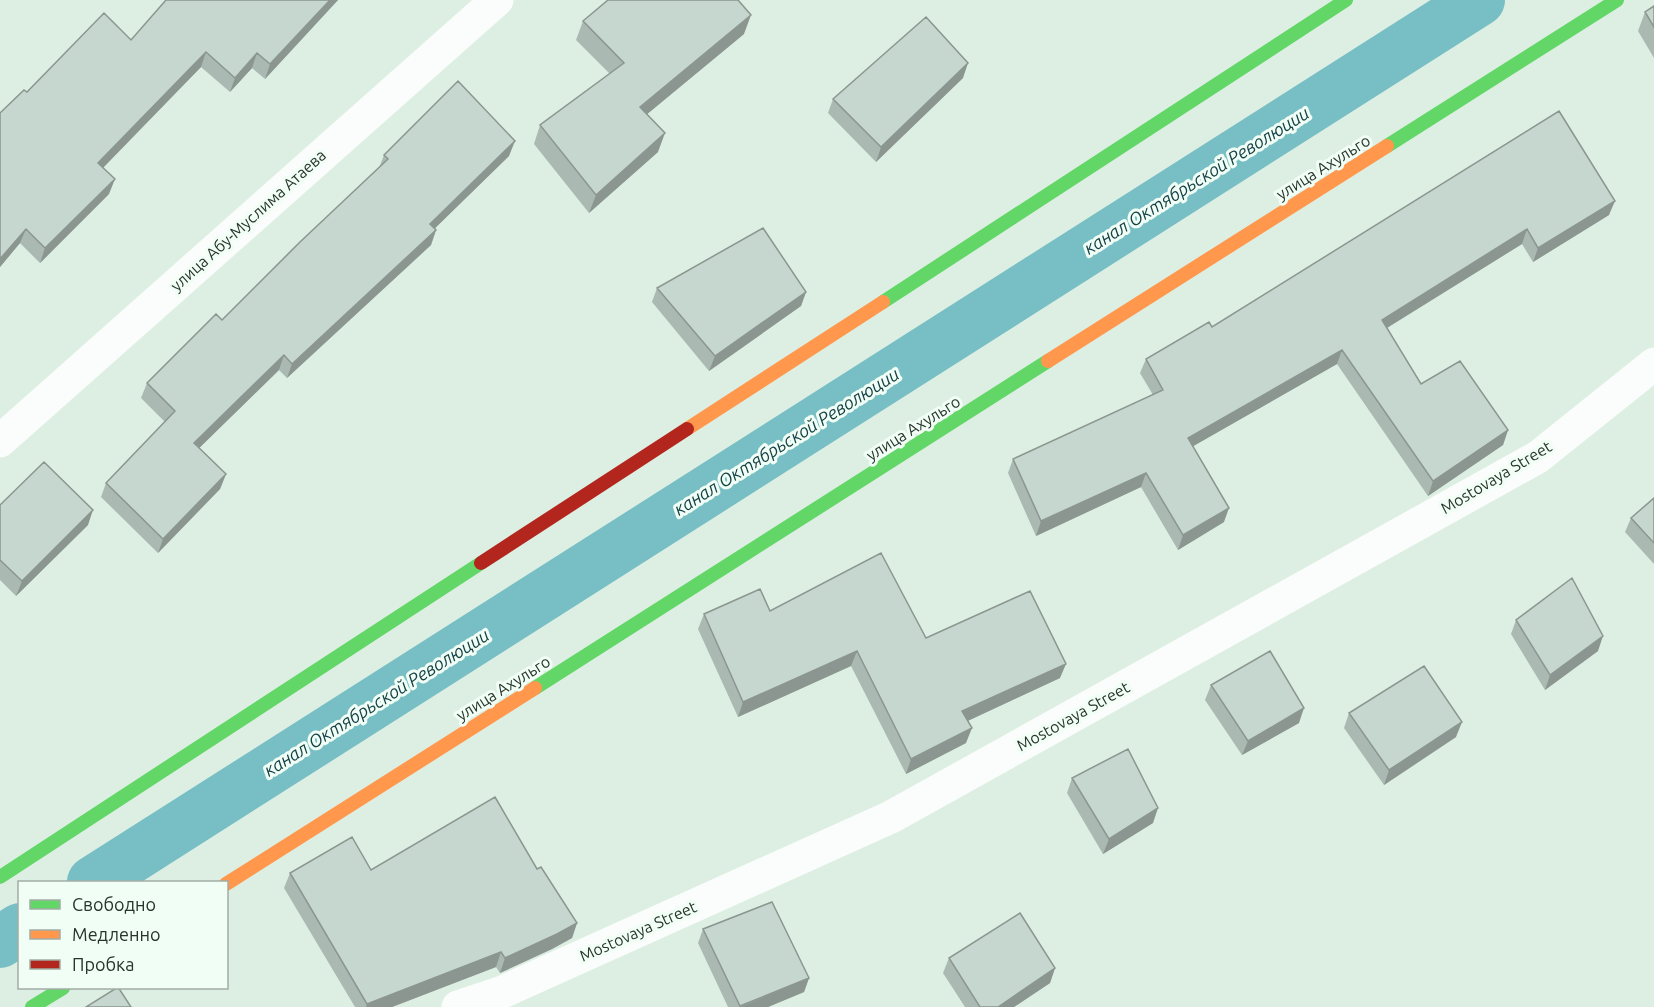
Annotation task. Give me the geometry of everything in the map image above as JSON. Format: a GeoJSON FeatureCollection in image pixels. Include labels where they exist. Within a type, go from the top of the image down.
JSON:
{"type":"FeatureCollection","features":[{"type":"Feature","properties":{"kind":"main road"},"geometry":{"type":"LineString","coordinates":[[0,877],[1346,0]]}},
{"type":"Feature","properties":{"kind":"main road","name":"улица Ахульго"},"geometry":{"type":"LineString","coordinates":[[228,883],[1617,0]]}},
{"type":"Feature","properties":{"kind":"main road"},"geometry":{"type":"LineString","coordinates":[[32,1007],[60,989]]}},
{"type":"Feature","properties":{"kind":"street","name":"улица Абу-Муслима Атаева"},"geometry":{"type":"LineString","coordinates":[[0,441],[497,0]]}},
{"type":"Feature","properties":{"kind":"street","name":"Mostovaya Street"},"geometry":{"type":"LineString","coordinates":[[458,1007],[500,993],[891,817],[1538,457],[1654,364]]}},
{"type":"Feature","properties":{"kind":"building"},"geometry":{"type":"Polygon","coordinates":[[[166,0],[330,0],[270,64],[257,53],[235,78],[206,52],[98,163],[115,179],[45,248],[26,229],[0,259],[0,113],[24,90],[27,92],[104,13],[131,40],[166,0]]]}},
{"type":"Feature","properties":{"kind":"building"},"geometry":{"type":"Polygon","coordinates":[[[608,0],[738,0],[751,15],[640,107],[665,133],[596,195],[540,125],[624,63],[583,21],[608,0]]]}},
{"type":"Feature","properties":{"kind":"building"},"geometry":{"type":"Polygon","coordinates":[[[1654,6],[1654,27],[1645,12],[1654,6]]]}},
{"type":"Feature","properties":{"kind":"building"},"geometry":{"type":"Polygon","coordinates":[[[926,17],[968,63],[881,147],[833,99],[926,17]]]}},
{"type":"Feature","properties":{"kind":"building"},"geometry":{"type":"Polygon","coordinates":[[[458,81],[515,141],[430,224],[436,230],[292,364],[284,355],[194,443],[226,474],[163,539],[106,483],[175,411],[147,383],[216,314],[222,320],[388,159],[384,155],[458,81]]]}},
{"type":"Feature","properties":{"kind":"building"},"geometry":{"type":"Polygon","coordinates":[[[1559,111],[1615,201],[1538,248],[1527,229],[1382,320],[1421,384],[1460,361],[1508,430],[1433,481],[1342,350],[1188,438],[1229,508],[1183,535],[1146,473],[1041,521],[1013,459],[1163,390],[1146,359],[1209,322],[1212,327],[1559,111]]]}},
{"type":"Feature","properties":{"kind":"building"},"geometry":{"type":"Polygon","coordinates":[[[763,228],[806,292],[715,356],[657,288],[763,228]]]}},
{"type":"Feature","properties":{"kind":"building"},"geometry":{"type":"Polygon","coordinates":[[[44,462],[93,510],[22,581],[0,560],[0,505],[44,462]]]}},
{"type":"Feature","properties":{"kind":"building"},"geometry":{"type":"Polygon","coordinates":[[[1654,498],[1654,543],[1631,518],[1654,498]]]}},
{"type":"Feature","properties":{"kind":"building"},"geometry":{"type":"Polygon","coordinates":[[[881,553],[926,638],[1030,591],[1066,664],[962,711],[972,728],[911,759],[857,651],[743,702],[704,614],[760,589],[770,611],[881,553]]]}},
{"type":"Feature","properties":{"kind":"building"},"geometry":{"type":"Polygon","coordinates":[[[1572,578],[1603,636],[1550,675],[1516,620],[1572,578]]]}},
{"type":"Feature","properties":{"kind":"building"},"geometry":{"type":"Polygon","coordinates":[[[1270,651],[1304,708],[1248,741],[1211,685],[1270,651]]]}},
{"type":"Feature","properties":{"kind":"building"},"geometry":{"type":"Polygon","coordinates":[[[1424,666],[1462,722],[1389,770],[1349,713],[1424,666]]]}},
{"type":"Feature","properties":{"kind":"building"},"geometry":{"type":"Polygon","coordinates":[[[1128,749],[1158,808],[1109,839],[1072,778],[1128,749]]]}},
{"type":"Feature","properties":{"kind":"building"},"geometry":{"type":"Polygon","coordinates":[[[495,797],[537,869],[541,867],[577,923],[505,958],[501,952],[367,1004],[290,873],[352,837],[371,870],[495,797]]]}},
{"type":"Feature","properties":{"kind":"building"},"geometry":{"type":"Polygon","coordinates":[[[772,902],[809,978],[740,1006],[703,929],[772,902]]]}},
{"type":"Feature","properties":{"kind":"building"},"geometry":{"type":"Polygon","coordinates":[[[1020,913],[1055,968],[998,1007],[980,1007],[949,958],[1020,913]]]}},
{"type":"Feature","properties":{"kind":"building"},"geometry":{"type":"Polygon","coordinates":[[[115,989],[119,989],[131,1007],[86,1007],[115,989]]]}},
{"type":"Feature","properties":{"kind":"waterway","name":"канал Октябрьской Революции"},"geometry":{"type":"LineString","coordinates":[[95,881],[1479,0]]}},
{"type":"Feature","properties":{"kind":"waterway","name":"канал Октябрьской Революции"},"geometry":{"type":"LineString","coordinates":[[0,942],[18,930]]}},
{"type":"Feature","properties":{"kind":"traffic: fast"},"geometry":{"type":"LineString","coordinates":[[883,302],[1346,0]]}},
{"type":"Feature","properties":{"kind":"traffic: fast"},"geometry":{"type":"LineString","coordinates":[[1387,146],[1617,0]]}},
{"type":"Feature","properties":{"kind":"traffic: fast"},"geometry":{"type":"LineString","coordinates":[[535,688],[1048,361]]}},
{"type":"Feature","properties":{"kind":"traffic: fast"},"geometry":{"type":"LineString","coordinates":[[0,877],[481,563]]}},
{"type":"Feature","properties":{"kind":"traffic: fast"},"geometry":{"type":"LineString","coordinates":[[32,1007],[61,989]]}},
{"type":"Feature","properties":{"kind":"traffic: slow"},"geometry":{"type":"LineString","coordinates":[[1048,361],[1387,146]]}},
{"type":"Feature","properties":{"kind":"traffic: slow"},"geometry":{"type":"LineString","coordinates":[[687,429],[883,302]]}},
{"type":"Feature","properties":{"kind":"traffic: slow"},"geometry":{"type":"LineString","coordinates":[[228,883],[535,688]]}},
{"type":"Feature","properties":{"kind":"traffic: jam"},"geometry":{"type":"LineString","coordinates":[[481,563],[687,429]]}}]}
